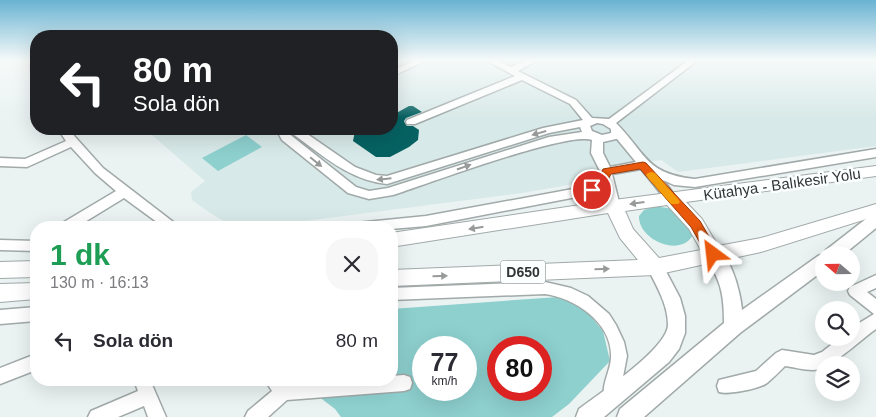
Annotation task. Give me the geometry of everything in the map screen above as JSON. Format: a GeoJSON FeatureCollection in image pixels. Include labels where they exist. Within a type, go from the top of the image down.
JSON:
{"type":"FeatureCollection","features":[{"type":"Feature","properties":{"kind":"highway","name":"Kütahya - Balıkesir Yolu"},"geometry":{"type":"LineString","coordinates":[[398,239],[612,201],[672,198],[876,171]]}},
{"type":"Feature","properties":{"kind":"highway"},"geometry":{"type":"LineString","coordinates":[[672,198],[696,224],[713,254]]}},
{"type":"Feature","properties":{"kind":"highway"},"geometry":{"type":"LineString","coordinates":[[612,201],[626,233],[656,267]]}},
{"type":"Feature","properties":{"kind":"highway","name":"D650"},"geometry":{"type":"LineString","coordinates":[[398,278],[656,267],[769,243],[876,210]]}},
{"type":"Feature","properties":{"kind":"highway"},"geometry":{"type":"LineString","coordinates":[[0,270],[30,269]]}},
{"type":"Feature","properties":{"kind":"highway"},"geometry":{"type":"LineString","coordinates":[[0,293],[30,291]]}},
{"type":"Feature","properties":{"kind":"main road"},"geometry":{"type":"LineString","coordinates":[[843,246],[876,219]]}},
{"type":"Feature","properties":{"kind":"main road"},"geometry":{"type":"LineString","coordinates":[[713,254],[727,273],[733,296],[733,327]]}},
{"type":"Feature","properties":{"kind":"main road"},"geometry":{"type":"LineString","coordinates":[[587,417],[662,356],[671,344],[676,333],[674,307],[656,267]]}},
{"type":"Feature","properties":{"kind":"main road"},"geometry":{"type":"LineString","coordinates":[[630,416],[733,327],[815,268]]}},
{"type":"Feature","properties":{"kind":"street"},"geometry":{"type":"LineString","coordinates":[[411,122],[515,79]]}},
{"type":"Feature","properties":{"kind":"street"},"geometry":{"type":"LineString","coordinates":[[530,79],[573,102],[591,129],[597,153],[606,171],[612,201]]}},
{"type":"Feature","properties":{"kind":"street"},"geometry":{"type":"LineString","coordinates":[[613,127],[670,79]]}},
{"type":"Feature","properties":{"kind":"street"},"geometry":{"type":"LineString","coordinates":[[284,135],[352,190],[369,195],[389,192],[553,139],[591,129],[600,120],[613,127],[672,198]]}},
{"type":"Feature","properties":{"kind":"street"},"geometry":{"type":"LineString","coordinates":[[303,135],[362,176],[375,180],[387,180],[547,130],[591,129],[609,138],[616,135],[613,127]]}},
{"type":"Feature","properties":{"kind":"street"},"geometry":{"type":"LineString","coordinates":[[67,135],[72,142],[124,192],[164,221]]}},
{"type":"Feature","properties":{"kind":"street"},"geometry":{"type":"LineString","coordinates":[[0,162],[26,163],[72,142]]}},
{"type":"Feature","properties":{"kind":"street"},"geometry":{"type":"LineString","coordinates":[[606,171],[643,165],[674,181],[695,183],[876,153]]}},
{"type":"Feature","properties":{"kind":"street"},"geometry":{"type":"LineString","coordinates":[[398,224],[426,221],[592,190],[600,186],[606,171]]}},
{"type":"Feature","properties":{"kind":"street"},"geometry":{"type":"LineString","coordinates":[[592,190],[612,201]]}},
{"type":"Feature","properties":{"kind":"street"},"geometry":{"type":"LineString","coordinates":[[76,221],[124,192]]}},
{"type":"Feature","properties":{"kind":"street"},"geometry":{"type":"LineString","coordinates":[[0,245],[30,245]]}},
{"type":"Feature","properties":{"kind":"street"},"geometry":{"type":"LineString","coordinates":[[876,281],[855,291],[876,308]]}},
{"type":"Feature","properties":{"kind":"street"},"geometry":{"type":"LineString","coordinates":[[398,294],[554,288],[576,295],[598,312],[615,341],[619,357],[614,373],[612,398]]}},
{"type":"Feature","properties":{"kind":"street"},"geometry":{"type":"LineString","coordinates":[[0,317],[30,314]]}},
{"type":"Feature","properties":{"kind":"street"},"geometry":{"type":"LineString","coordinates":[[860,331],[876,320]]}},
{"type":"Feature","properties":{"kind":"street"},"geometry":{"type":"LineString","coordinates":[[725,386],[760,378],[782,358],[814,363],[828,357],[841,346]]}},
{"type":"Feature","properties":{"kind":"street"},"geometry":{"type":"LineString","coordinates":[[0,376],[30,364]]}},
{"type":"Feature","properties":{"kind":"street"},"geometry":{"type":"LineString","coordinates":[[398,383],[404,383]]}},
{"type":"Feature","properties":{"kind":"street"},"geometry":{"type":"LineString","coordinates":[[254,417],[279,386]]}},
{"type":"Feature","properties":{"kind":"street"},"geometry":{"type":"LineString","coordinates":[[97,417],[145,388],[157,417]]}},
{"type":"Feature","properties":{"kind":"shaded area"},"geometry":{"type":"Polygon","coordinates":[[[398,79],[876,79],[876,146],[678,172],[661,160],[589,172],[591,181],[522,193],[302,221],[224,221],[192,200],[191,192],[205,181],[152,135],[398,135],[398,79]]]}},
{"type":"Feature","properties":{"kind":"shaded area"},"geometry":{"type":"Polygon","coordinates":[[[246,135],[262,147],[218,171],[202,158],[246,135]]]}},
{"type":"Feature","properties":{"kind":"shaded area"},"geometry":{"type":"Polygon","coordinates":[[[653,207],[668,208],[679,213],[693,235],[687,242],[679,245],[661,243],[652,239],[640,225],[639,216],[644,210],[653,207]]]}},
{"type":"Feature","properties":{"kind":"shaded area"},"geometry":{"type":"Polygon","coordinates":[[[558,297],[584,308],[603,331],[610,361],[569,404],[552,417],[341,417],[335,409],[305,386],[398,386],[398,308],[558,297]]]}},
{"type":"Feature","properties":{"kind":"building"},"geometry":{"type":"Polygon","coordinates":[[[409,106],[413,106],[422,112],[406,118],[404,121],[407,126],[413,126],[419,130],[418,140],[409,147],[390,157],[376,157],[353,141],[354,135],[398,135],[398,112],[409,106]]]}},
{"type":"Feature","properties":{"kind":"slow traffic"},"geometry":{"type":"LineString","coordinates":[[651,175],[674,202]]}},
{"type":"Feature","properties":{"kind":"route"},"geometry":{"type":"LineString","coordinates":[[592,190],[600,186],[606,171],[643,165],[696,224],[713,254]]}}]}
